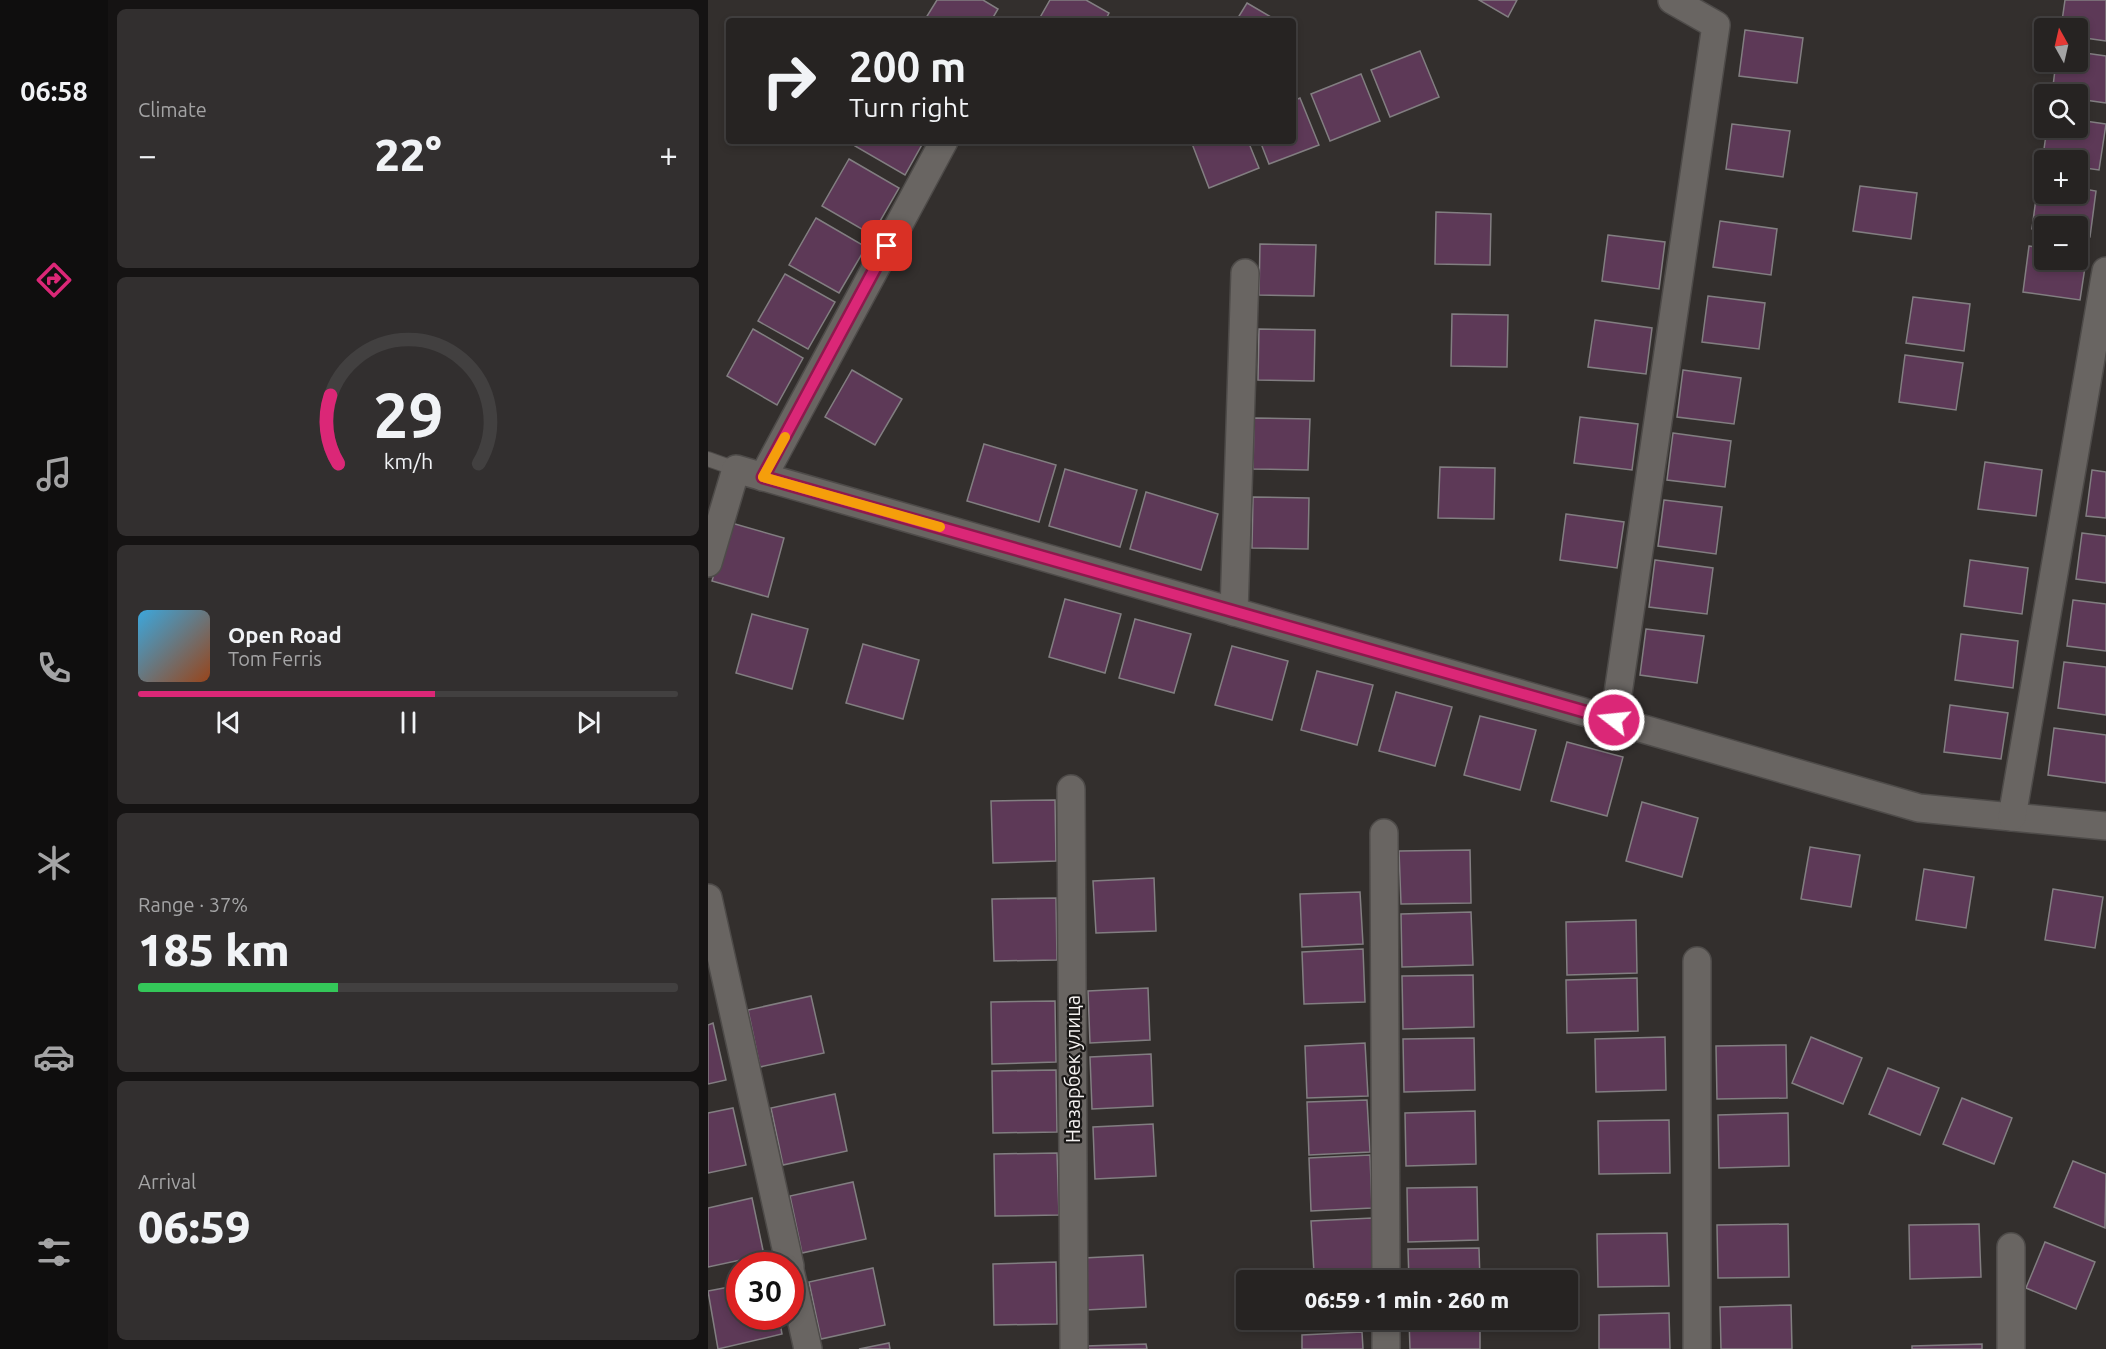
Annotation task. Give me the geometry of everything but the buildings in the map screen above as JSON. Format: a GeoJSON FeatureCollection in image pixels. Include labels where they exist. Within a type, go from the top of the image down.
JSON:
{"type":"FeatureCollection","features":[{"type":"Feature","properties":{"kind":"street"},"geometry":{"type":"LineString","coordinates":[[1614,720],[1716,25],[1672,0]]}},
{"type":"Feature","properties":{"kind":"street"},"geometry":{"type":"LineString","coordinates":[[763,477],[942,144]]}},
{"type":"Feature","properties":{"kind":"street"},"geometry":{"type":"LineString","coordinates":[[2012,817],[2106,271]]}},
{"type":"Feature","properties":{"kind":"street"},"geometry":{"type":"LineString","coordinates":[[1234,612],[1245,273]]}},
{"type":"Feature","properties":{"kind":"street"},"geometry":{"type":"LineString","coordinates":[[708,563],[736,469],[1919,808],[2106,826]]}},
{"type":"Feature","properties":{"kind":"street","name":"Назарбек улица"},"geometry":{"type":"LineString","coordinates":[[1071,789],[1074,1349]]}},
{"type":"Feature","properties":{"kind":"street"},"geometry":{"type":"LineString","coordinates":[[1384,833],[1386,1270]]}},
{"type":"Feature","properties":{"kind":"street"},"geometry":{"type":"LineString","coordinates":[[708,898],[786,1252]]}},
{"type":"Feature","properties":{"kind":"street"},"geometry":{"type":"LineString","coordinates":[[1697,961],[1697,1349]]}},
{"type":"Feature","properties":{"kind":"street"},"geometry":{"type":"LineString","coordinates":[[2011,1247],[2011,1349]]}},
{"type":"Feature","properties":{"kind":"street"},"geometry":{"type":"LineString","coordinates":[[804,1330],[808,1349]]}},
{"type":"Feature","properties":{"kind":"street"},"geometry":{"type":"LineString","coordinates":[[1386,1330],[1386,1349]]}},
{"type":"Feature","properties":{"kind":"lane"},"geometry":{"type":"LineString","coordinates":[[708,459],[736,469]]}},
{"type":"Feature","properties":{"kind":"slow traffic"},"geometry":{"type":"LineString","coordinates":[[785,437],[763,477],[940,527]]}},
{"type":"Feature","properties":{"kind":"route"},"geometry":{"type":"LineString","coordinates":[[887,246],[763,477],[1614,720]]}}]}
